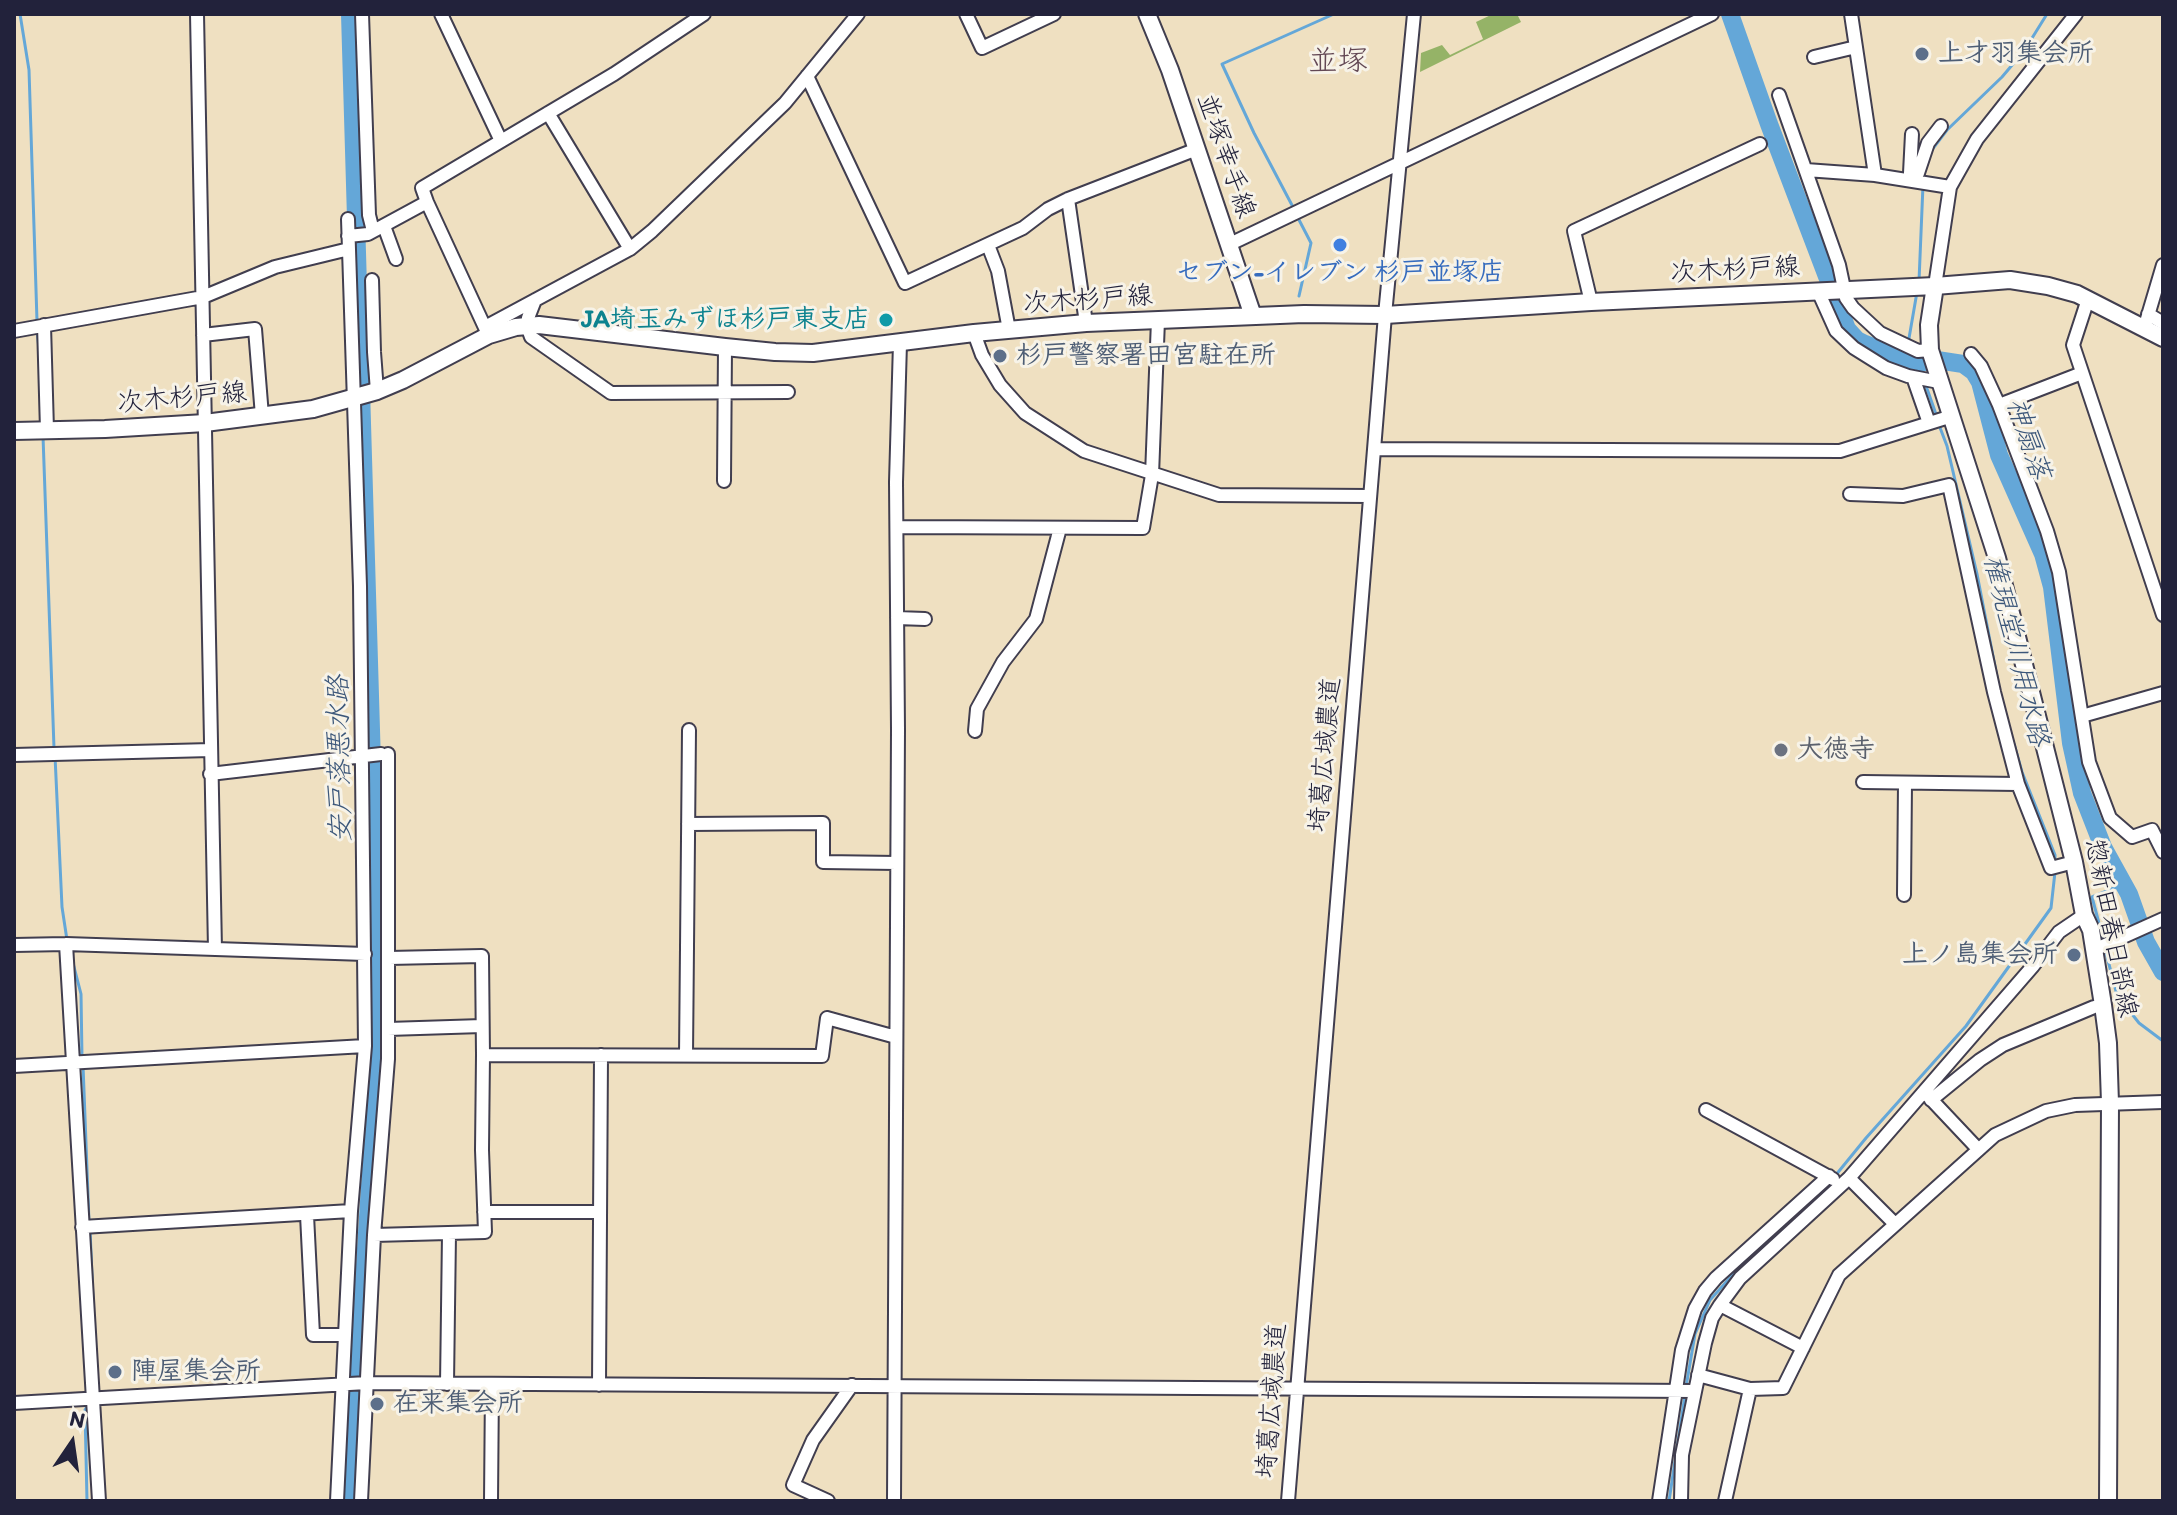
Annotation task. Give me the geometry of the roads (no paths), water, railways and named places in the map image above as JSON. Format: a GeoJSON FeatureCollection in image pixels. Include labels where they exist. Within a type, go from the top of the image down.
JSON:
{"type":"FeatureCollection","features":[{"type":"Feature","properties":{"kind":"main road","name":"並塚幸手線"},"geometry":{"type":"LineString","coordinates":[[1147,14],[1170,70],[1253,316]]}},
{"type":"Feature","properties":{"kind":"main road"},"geometry":{"type":"LineString","coordinates":[[1844,289],[2019,281],[2065,290],[2088,299],[2146,322],[2163,338]]}},
{"type":"Feature","properties":{"kind":"main road"},"geometry":{"type":"LineString","coordinates":[[1930,350],[1929,325],[1935,286]]}},
{"type":"Feature","properties":{"kind":"main road","name":"次木杉戸線"},"geometry":{"type":"LineString","coordinates":[[14,431],[205,423],[313,409],[353,399],[403,380],[487,331],[527,326],[551,326],[775,352],[813,353],[1086,323],[1253,316],[1385,315],[1844,289]]}},
{"type":"Feature","properties":{"kind":"main road","name":"惣新田春日部線"},"geometry":{"type":"LineString","coordinates":[[1930,350],[1997,558],[2074,862],[2084,915],[2091,930],[2103,1005],[2110,1103],[2108,1501]]}},
{"type":"Feature","properties":{"kind":"street"},"geometry":{"type":"LineString","coordinates":[[197,14],[215,949]]}},
{"type":"Feature","properties":{"kind":"street"},"geometry":{"type":"LineString","coordinates":[[362,14],[369,215],[375,230],[396,259]]}},
{"type":"Feature","properties":{"kind":"street"},"geometry":{"type":"LineString","coordinates":[[441,14],[501,141]]}},
{"type":"Feature","properties":{"kind":"street"},"geometry":{"type":"LineString","coordinates":[[704,14],[614,74],[422,188],[487,331],[535,300],[630,249],[652,231],[785,103],[858,14]]}},
{"type":"Feature","properties":{"kind":"street"},"geometry":{"type":"LineString","coordinates":[[966,14],[982,48],[1054,14]]}},
{"type":"Feature","properties":{"kind":"street","name":"埼葛広域農道"},"geometry":{"type":"LineString","coordinates":[[1288,1501],[1385,315],[1414,14]]}},
{"type":"Feature","properties":{"kind":"street"},"geometry":{"type":"LineString","coordinates":[[1230,244],[1712,14]]}},
{"type":"Feature","properties":{"kind":"street"},"geometry":{"type":"LineString","coordinates":[[1851,14],[1875,175]]}},
{"type":"Feature","properties":{"kind":"street"},"geometry":{"type":"LineString","coordinates":[[1935,286],[1950,187],[1977,139],[2076,14]]}},
{"type":"Feature","properties":{"kind":"street"},"geometry":{"type":"LineString","coordinates":[[1814,57],[1856,47]]}},
{"type":"Feature","properties":{"kind":"street"},"geometry":{"type":"LineString","coordinates":[[807,76],[905,283],[1023,228],[1048,209],[1068,199],[1197,149]]}},
{"type":"Feature","properties":{"kind":"street"},"geometry":{"type":"LineString","coordinates":[[1779,95],[1839,265],[1846,298],[1871,326],[1918,351],[1930,350]]}},
{"type":"Feature","properties":{"kind":"street"},"geometry":{"type":"LineString","coordinates":[[548,113],[630,249]]}},
{"type":"Feature","properties":{"kind":"street"},"geometry":{"type":"LineString","coordinates":[[1913,181],[1928,143],[1941,126]]}},
{"type":"Feature","properties":{"kind":"street"},"geometry":{"type":"LineString","coordinates":[[1912,134],[1910,173],[1913,181]]}},
{"type":"Feature","properties":{"kind":"street"},"geometry":{"type":"LineString","coordinates":[[1591,302],[1574,231],[1760,144]]}},
{"type":"Feature","properties":{"kind":"street"},"geometry":{"type":"LineString","coordinates":[[1806,170],[1875,175],[1950,187]]}},
{"type":"Feature","properties":{"kind":"street"},"geometry":{"type":"LineString","coordinates":[[1068,199],[1086,323]]}},
{"type":"Feature","properties":{"kind":"street"},"geometry":{"type":"LineString","coordinates":[[14,331],[203,297],[275,267],[349,243],[427,202]]}},
{"type":"Feature","properties":{"kind":"street"},"geometry":{"type":"LineString","coordinates":[[337,1501],[351,1211],[365,1046],[364,756],[348,219]]}},
{"type":"Feature","properties":{"kind":"street"},"geometry":{"type":"LineString","coordinates":[[988,245],[998,271],[1009,330]]}},
{"type":"Feature","properties":{"kind":"street"},"geometry":{"type":"LineString","coordinates":[[2163,265],[2146,322],[2163,323]]}},
{"type":"Feature","properties":{"kind":"street"},"geometry":{"type":"LineString","coordinates":[[372,280],[377,391]]}},
{"type":"Feature","properties":{"kind":"street"},"geometry":{"type":"LineString","coordinates":[[1818,291],[1831,322],[1844,340],[1866,357],[1886,368],[1939,382]]}},
{"type":"Feature","properties":{"kind":"street"},"geometry":{"type":"LineString","coordinates":[[2088,299],[2073,345],[2163,612]]}},
{"type":"Feature","properties":{"kind":"street"},"geometry":{"type":"LineString","coordinates":[[535,300],[527,326],[531,337],[611,393],[788,392]]}},
{"type":"Feature","properties":{"kind":"street"},"geometry":{"type":"LineString","coordinates":[[897,527],[1143,528],[1152,475],[1158,320]]}},
{"type":"Feature","properties":{"kind":"street"},"geometry":{"type":"LineString","coordinates":[[44,325],[47,430]]}},
{"type":"Feature","properties":{"kind":"street"},"geometry":{"type":"LineString","coordinates":[[203,335],[255,329],[262,416]]}},
{"type":"Feature","properties":{"kind":"street"},"geometry":{"type":"LineString","coordinates":[[974,333],[982,355],[1000,385],[1025,413],[1084,451],[1219,495],[1370,496]]}},
{"type":"Feature","properties":{"kind":"street"},"geometry":{"type":"LineString","coordinates":[[894,1501],[896,482],[900,343]]}},
{"type":"Feature","properties":{"kind":"street"},"geometry":{"type":"LineString","coordinates":[[724,481],[725,347]]}},
{"type":"Feature","properties":{"kind":"street"},"geometry":{"type":"LineString","coordinates":[[1971,354],[1981,366],[1999,405],[2047,531],[2059,572],[2089,762],[2110,818],[2132,837],[2152,830],[2163,852]]}},
{"type":"Feature","properties":{"kind":"street"},"geometry":{"type":"LineString","coordinates":[[1999,405],[2082,373]]}},
{"type":"Feature","properties":{"kind":"street"},"geometry":{"type":"LineString","coordinates":[[1913,377],[1929,423]]}},
{"type":"Feature","properties":{"kind":"street"},"geometry":{"type":"LineString","coordinates":[[1374,449],[1840,451],[1952,416]]}},
{"type":"Feature","properties":{"kind":"street"},"geometry":{"type":"LineString","coordinates":[[1850,494],[1903,496],[1949,485],[1994,692],[2018,784],[2051,868],[2074,862]]}},
{"type":"Feature","properties":{"kind":"street"},"geometry":{"type":"LineString","coordinates":[[975,731],[977,709],[1003,662],[1036,619],[1060,528]]}},
{"type":"Feature","properties":{"kind":"street"},"geometry":{"type":"LineString","coordinates":[[897,618],[925,619]]}},
{"type":"Feature","properties":{"kind":"street"},"geometry":{"type":"LineString","coordinates":[[2082,716],[2163,693]]}},
{"type":"Feature","properties":{"kind":"street"},"geometry":{"type":"LineString","coordinates":[[686,1055],[689,730]]}},
{"type":"Feature","properties":{"kind":"street"},"geometry":{"type":"LineString","coordinates":[[14,755],[211,750]]}},
{"type":"Feature","properties":{"kind":"street"},"geometry":{"type":"LineString","coordinates":[[210,774],[384,754],[388,1059],[374,1235],[361,1501]]}},
{"type":"Feature","properties":{"kind":"street"},"geometry":{"type":"LineString","coordinates":[[1863,782],[2018,784]]}},
{"type":"Feature","properties":{"kind":"street"},"geometry":{"type":"LineString","coordinates":[[1904,895],[1905,783]]}},
{"type":"Feature","properties":{"kind":"street"},"geometry":{"type":"LineString","coordinates":[[688,824],[823,823],[823,862],[897,863]]}},
{"type":"Feature","properties":{"kind":"street"},"geometry":{"type":"LineString","coordinates":[[1681,1501],[1682,1455],[1712,1318],[1720,1305],[1740,1278],[1845,1182],[1927,1095],[2059,932],[2084,915]]}},
{"type":"Feature","properties":{"kind":"street"},"geometry":{"type":"LineString","coordinates":[[2094,950],[2163,919]]}},
{"type":"Feature","properties":{"kind":"street"},"geometry":{"type":"LineString","coordinates":[[66,944],[99,1501]]}},
{"type":"Feature","properties":{"kind":"street"},"geometry":{"type":"LineString","coordinates":[[14,945],[365,954]]}},
{"type":"Feature","properties":{"kind":"street"},"geometry":{"type":"LineString","coordinates":[[374,1235],[485,1232],[482,956],[389,958]]}},
{"type":"Feature","properties":{"kind":"street"},"geometry":{"type":"LineString","coordinates":[[1927,1095],[2003,1045],[2103,1005]]}},
{"type":"Feature","properties":{"kind":"street"},"geometry":{"type":"LineString","coordinates":[[483,1055],[822,1056],[827,1018],[896,1037]]}},
{"type":"Feature","properties":{"kind":"street"},"geometry":{"type":"LineString","coordinates":[[388,1029],[482,1026]]}},
{"type":"Feature","properties":{"kind":"street"},"geometry":{"type":"LineString","coordinates":[[14,1066],[365,1046]]}},
{"type":"Feature","properties":{"kind":"street"},"geometry":{"type":"LineString","coordinates":[[599,1385],[601,1055]]}},
{"type":"Feature","properties":{"kind":"street"},"geometry":{"type":"LineString","coordinates":[[1927,1095],[1978,1149]]}},
{"type":"Feature","properties":{"kind":"street"},"geometry":{"type":"LineString","coordinates":[[1698,1375],[1750,1389],[1783,1388],[1839,1275],[1995,1135],[2046,1111],[2075,1105],[2163,1102]]}},
{"type":"Feature","properties":{"kind":"street"},"geometry":{"type":"LineString","coordinates":[[1706,1110],[1845,1182],[1895,1224]]}},
{"type":"Feature","properties":{"kind":"street"},"geometry":{"type":"LineString","coordinates":[[1659,1501],[1682,1350],[1695,1309],[1716,1278],[1829,1176]]}},
{"type":"Feature","properties":{"kind":"street"},"geometry":{"type":"LineString","coordinates":[[82,1227],[351,1211]]}},
{"type":"Feature","properties":{"kind":"street"},"geometry":{"type":"LineString","coordinates":[[484,1212],[600,1212]]}},
{"type":"Feature","properties":{"kind":"street"},"geometry":{"type":"LineString","coordinates":[[307,1215],[313,1335],[344,1335]]}},
{"type":"Feature","properties":{"kind":"street"},"geometry":{"type":"LineString","coordinates":[[447,1384],[449,1234]]}},
{"type":"Feature","properties":{"kind":"street"},"geometry":{"type":"LineString","coordinates":[[1720,1305],[1803,1348]]}},
{"type":"Feature","properties":{"kind":"street"},"geometry":{"type":"LineString","coordinates":[[1695,1309],[1712,1318]]}},
{"type":"Feature","properties":{"kind":"street"},"geometry":{"type":"LineString","coordinates":[[14,1403],[365,1383],[1695,1391]]}},
{"type":"Feature","properties":{"kind":"street"},"geometry":{"type":"LineString","coordinates":[[491,1501],[492,1384]]}},
{"type":"Feature","properties":{"kind":"street"},"geometry":{"type":"LineString","coordinates":[[828,1501],[793,1485],[813,1440],[852,1385]]}},
{"type":"Feature","properties":{"kind":"street"},"geometry":{"type":"LineString","coordinates":[[1725,1501],[1750,1389]]}},
{"type":"Feature","properties":{"kind":"waterway"},"geometry":{"type":"LineString","coordinates":[[20,14],[29,70],[37,321]]}},
{"type":"Feature","properties":{"kind":"waterway","name":"安戸落悪水路"},"geometry":{"type":"LineString","coordinates":[[350,14],[374,832],[377,1075],[350,1501]]}},
{"type":"Feature","properties":{"kind":"waterway"},"geometry":{"type":"LineString","coordinates":[[1294,209],[1222,64],[1334,14]]}},
{"type":"Feature","properties":{"kind":"waterway","name":"神扇落"},"geometry":{"type":"LineString","coordinates":[[1730,14],[1847,329],[1865,344],[1917,363],[1937,360],[1963,364],[1974,372],[1980,382],[1999,455],[2043,554],[2052,587],[2071,743],[2082,793],[2103,847],[2129,894],[2146,942],[2163,972]]}},
{"type":"Feature","properties":{"kind":"waterway","name":"権現堂川用水路"},"geometry":{"type":"LineString","coordinates":[[1931,151],[1947,130],[2002,77],[2024,51],[2047,14]]}},
{"type":"Feature","properties":{"kind":"waterway","name":"権現堂川用水路"},"geometry":{"type":"LineString","coordinates":[[1919,281],[1923,185]]}},
{"type":"Feature","properties":{"kind":"waterway"},"geometry":{"type":"LineString","coordinates":[[1297,216],[1311,243],[1299,296]]}},
{"type":"Feature","properties":{"kind":"waterway","name":"権現堂川用水路"},"geometry":{"type":"LineString","coordinates":[[1908,344],[1917,292]]}},
{"type":"Feature","properties":{"kind":"waterway"},"geometry":{"type":"LineString","coordinates":[[37,329],[39,349]]}},
{"type":"Feature","properties":{"kind":"waterway","name":"権現堂川用水路"},"geometry":{"type":"LineString","coordinates":[[1912,354],[1922,376]]}},
{"type":"Feature","properties":{"kind":"waterway","name":"権現堂川用水路"},"geometry":{"type":"LineString","coordinates":[[1925,383],[1937,417]]}},
{"type":"Feature","properties":{"kind":"waterway","name":"権現堂川用水路"},"geometry":{"type":"LineString","coordinates":[[1939,425],[1947,446],[1977,574],[1998,682]]}},
{"type":"Feature","properties":{"kind":"waterway"},"geometry":{"type":"LineString","coordinates":[[43,436],[54,748]]}},
{"type":"Feature","properties":{"kind":"waterway","name":"権現堂川用水路"},"geometry":{"type":"LineString","coordinates":[[2014,744],[2055,855],[2055,865]]}},
{"type":"Feature","properties":{"kind":"waterway"},"geometry":{"type":"LineString","coordinates":[[55,756],[62,907],[67,940]]}},
{"type":"Feature","properties":{"kind":"waterway","name":"権現堂川用水路"},"geometry":{"type":"LineString","coordinates":[[1835,1176],[1966,1026],[2051,908],[2055,872]]}},
{"type":"Feature","properties":{"kind":"waterway"},"geometry":{"type":"LineString","coordinates":[[2104,942],[2092,897],[2124,884]]}},
{"type":"Feature","properties":{"kind":"waterway"},"geometry":{"type":"LineString","coordinates":[[2105,949],[2117,995],[2139,1023],[2163,1041]]}},
{"type":"Feature","properties":{"kind":"waterway"},"geometry":{"type":"LineString","coordinates":[[73,963],[81,994],[82,1058]]}},
{"type":"Feature","properties":{"kind":"waterway"},"geometry":{"type":"LineString","coordinates":[[83,1065],[89,1222]]}},
{"type":"Feature","properties":{"kind":"waterway","name":"権現堂川用水路"},"geometry":{"type":"LineString","coordinates":[[1795,1220],[1825,1188]]}},
{"type":"Feature","properties":{"kind":"waterway","name":"権現堂川用水路"},"geometry":{"type":"LineString","coordinates":[[1686,1387],[1695,1334],[1710,1300],[1746,1260],[1786,1228]]}},
{"type":"Feature","properties":{"kind":"waterway"},"geometry":{"type":"LineString","coordinates":[[90,1229],[93,1301]]}},
{"type":"Feature","properties":{"kind":"waterway","name":"権現堂川用水路"},"geometry":{"type":"LineString","coordinates":[[1669,1501],[1685,1395]]}},
{"type":"Feature","properties":{"kind":"waterway"},"geometry":{"type":"LineString","coordinates":[[87,1501],[85,1410],[89,1403]]}},
{"type":"Feature","properties":{"kind":"place","name":"上才羽集会所"},"geometry":{"type":"Point","coordinates":[1922,54]}},
{"type":"Feature","properties":{"kind":"place","name":"セブン-イレブン 杉戸並塚店"},"geometry":{"type":"Point","coordinates":[1340,245]}},
{"type":"Feature","properties":{"kind":"place","name":"JA埼玉みずほ杉戸東支店"},"geometry":{"type":"Point","coordinates":[886,320]}},
{"type":"Feature","properties":{"kind":"place","name":"杉戸警察署田宮駐在所"},"geometry":{"type":"Point","coordinates":[1000,356]}},
{"type":"Feature","properties":{"kind":"place","name":"大徳寺"},"geometry":{"type":"Point","coordinates":[1781,750]}},
{"type":"Feature","properties":{"kind":"place","name":"上ノ島集会所"},"geometry":{"type":"Point","coordinates":[2074,955]}},
{"type":"Feature","properties":{"kind":"place","name":"陣屋集会所"},"geometry":{"type":"Point","coordinates":[115,1372]}},
{"type":"Feature","properties":{"kind":"place","name":"在来集会所"},"geometry":{"type":"Point","coordinates":[377,1404]}},
{"type":"Feature","properties":{"kind":"district","name":"並塚"},"geometry":{"type":"Point","coordinates":[1338,62]}}]}
